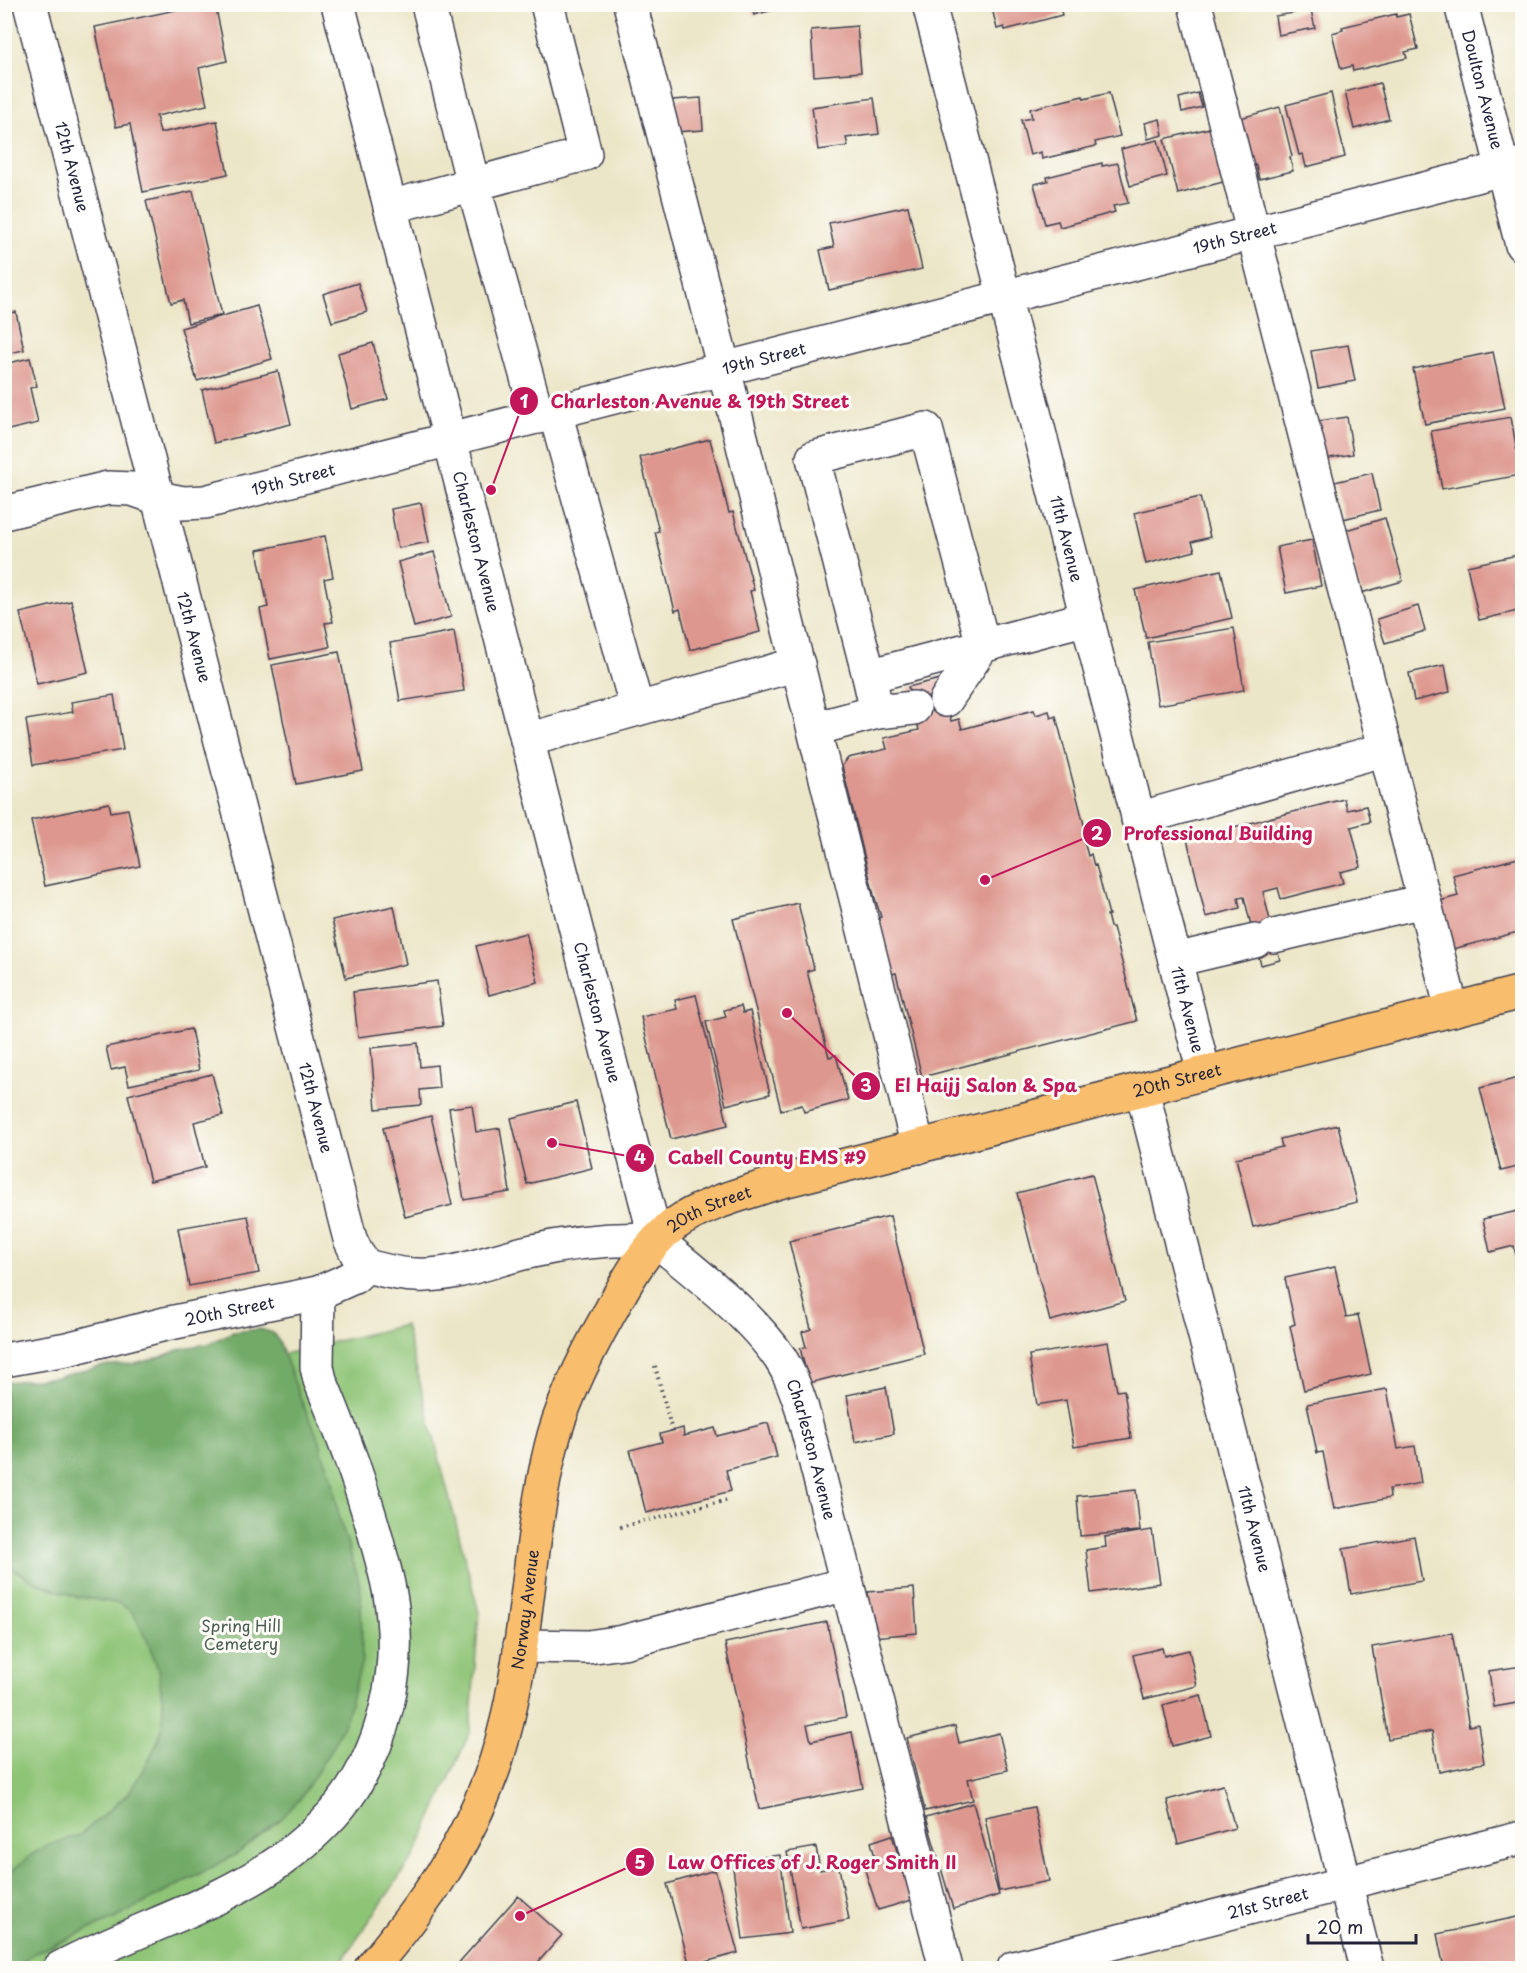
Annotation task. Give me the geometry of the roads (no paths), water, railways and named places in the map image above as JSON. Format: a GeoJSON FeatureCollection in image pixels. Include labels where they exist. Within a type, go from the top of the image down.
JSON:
{"type":"FeatureCollection","features":[{"type":"Feature","properties":{"kind":"main road","name":"20th Street"},"geometry":{"type":"LineString","coordinates":[[656,1240],[696,1212],[779,1182],[1522,992]]}},
{"type":"Feature","properties":{"kind":"main road","name":"Norway Avenue"},"geometry":{"type":"LineString","coordinates":[[371,1968],[409,1923],[445,1873],[474,1818],[496,1760],[509,1705],[551,1444],[570,1393],[597,1334],[625,1284],[656,1240]]}},
{"type":"Feature","properties":{"kind":"street","name":"12th Avenue"},"geometry":{"type":"LineString","coordinates":[[30,4],[350,1239],[366,1266]]}},
{"type":"Feature","properties":{"kind":"street","name":"Charleston Avenue"},"geometry":{"type":"LineString","coordinates":[[338,4],[656,1240],[712,1286],[757,1330],[789,1374],[801,1405],[946,1968]]}},
{"type":"Feature","properties":{"kind":"street"},"geometry":{"type":"LineString","coordinates":[[428,4],[473,184],[637,710]]}},
{"type":"Feature","properties":{"kind":"street"},"geometry":{"type":"LineString","coordinates":[[390,207],[585,154],[547,4]]}},
{"type":"Feature","properties":{"kind":"street"},"geometry":{"type":"LineString","coordinates":[[630,4],[724,369],[918,1147]]}},
{"type":"Feature","properties":{"kind":"street","name":"11th Avenue"},"geometry":{"type":"LineString","coordinates":[[929,4],[1204,1073]]}},
{"type":"Feature","properties":{"kind":"street"},"geometry":{"type":"LineString","coordinates":[[1195,4],[1452,1010]]}},
{"type":"Feature","properties":{"kind":"street","name":"Doulton Avenue"},"geometry":{"type":"LineString","coordinates":[[1461,4],[1513,166],[1522,245]]}},
{"type":"Feature","properties":{"kind":"street","name":"19th Street"},"geometry":{"type":"LineString","coordinates":[[4,513],[108,488],[132,489],[183,503],[206,502],[1513,166]]}},
{"type":"Feature","properties":{"kind":"street"},"geometry":{"type":"LineString","coordinates":[[877,712],[813,458],[926,429],[983,645],[946,700]]}},
{"type":"Feature","properties":{"kind":"street"},"geometry":{"type":"LineString","coordinates":[[868,676],[1087,618]]}},
{"type":"Feature","properties":{"kind":"street"},"geometry":{"type":"LineString","coordinates":[[527,740],[798,664]]}},
{"type":"Feature","properties":{"kind":"street"},"geometry":{"type":"LineString","coordinates":[[814,729],[877,712],[914,708]]}},
{"type":"Feature","properties":{"kind":"street"},"geometry":{"type":"LineString","coordinates":[[1138,819],[1386,749]]}},
{"type":"Feature","properties":{"kind":"street"},"geometry":{"type":"LineString","coordinates":[[1175,960],[1424,901]]}},
{"type":"Feature","properties":{"kind":"street","name":"11th Avenue"},"geometry":{"type":"LineString","coordinates":[[1142,1090],[1367,1968]]}},
{"type":"Feature","properties":{"kind":"street","name":"20th Street"},"geometry":{"type":"LineString","coordinates":[[4,1360],[318,1293],[354,1277],[366,1266],[415,1275],[442,1275],[529,1252],[583,1241],[622,1238],[656,1240]]}},
{"type":"Feature","properties":{"kind":"street"},"geometry":{"type":"LineString","coordinates":[[60,1968],[96,1949],[242,1884],[279,1861],[305,1841],[331,1816],[354,1787],[374,1746],[385,1709],[393,1668],[393,1619],[387,1579],[373,1527],[350,1451],[319,1374],[316,1350],[318,1293]]}},
{"type":"Feature","properties":{"kind":"street"},"geometry":{"type":"LineString","coordinates":[[520,1646],[588,1647],[623,1642],[847,1584]]}},
{"type":"Feature","properties":{"kind":"street","name":"21st Street"},"geometry":{"type":"LineString","coordinates":[[1024,1967],[1522,1838]]}},
{"type":"Feature","properties":{"kind":"place","name":"Charleston Avenue & 19th Street"},"geometry":{"type":"Point","coordinates":[491,490]}},
{"type":"Feature","properties":{"kind":"place","name":"Professional Building"},"geometry":{"type":"Point","coordinates":[985,880]}},
{"type":"Feature","properties":{"kind":"place","name":"El Haijj Salon & Spa"},"geometry":{"type":"Point","coordinates":[787,1013]}},
{"type":"Feature","properties":{"kind":"place","name":"Cabell County EMS #9"},"geometry":{"type":"Point","coordinates":[552,1143]}},
{"type":"Feature","properties":{"kind":"place","name":"Law Offices of J. Roger Smith II"},"geometry":{"type":"Point","coordinates":[520,1916]}},
{"type":"Feature","properties":{"kind":"park label","name":"Spring Hill Cemetery"},"geometry":{"type":"Point","coordinates":[241,1635]}}]}
